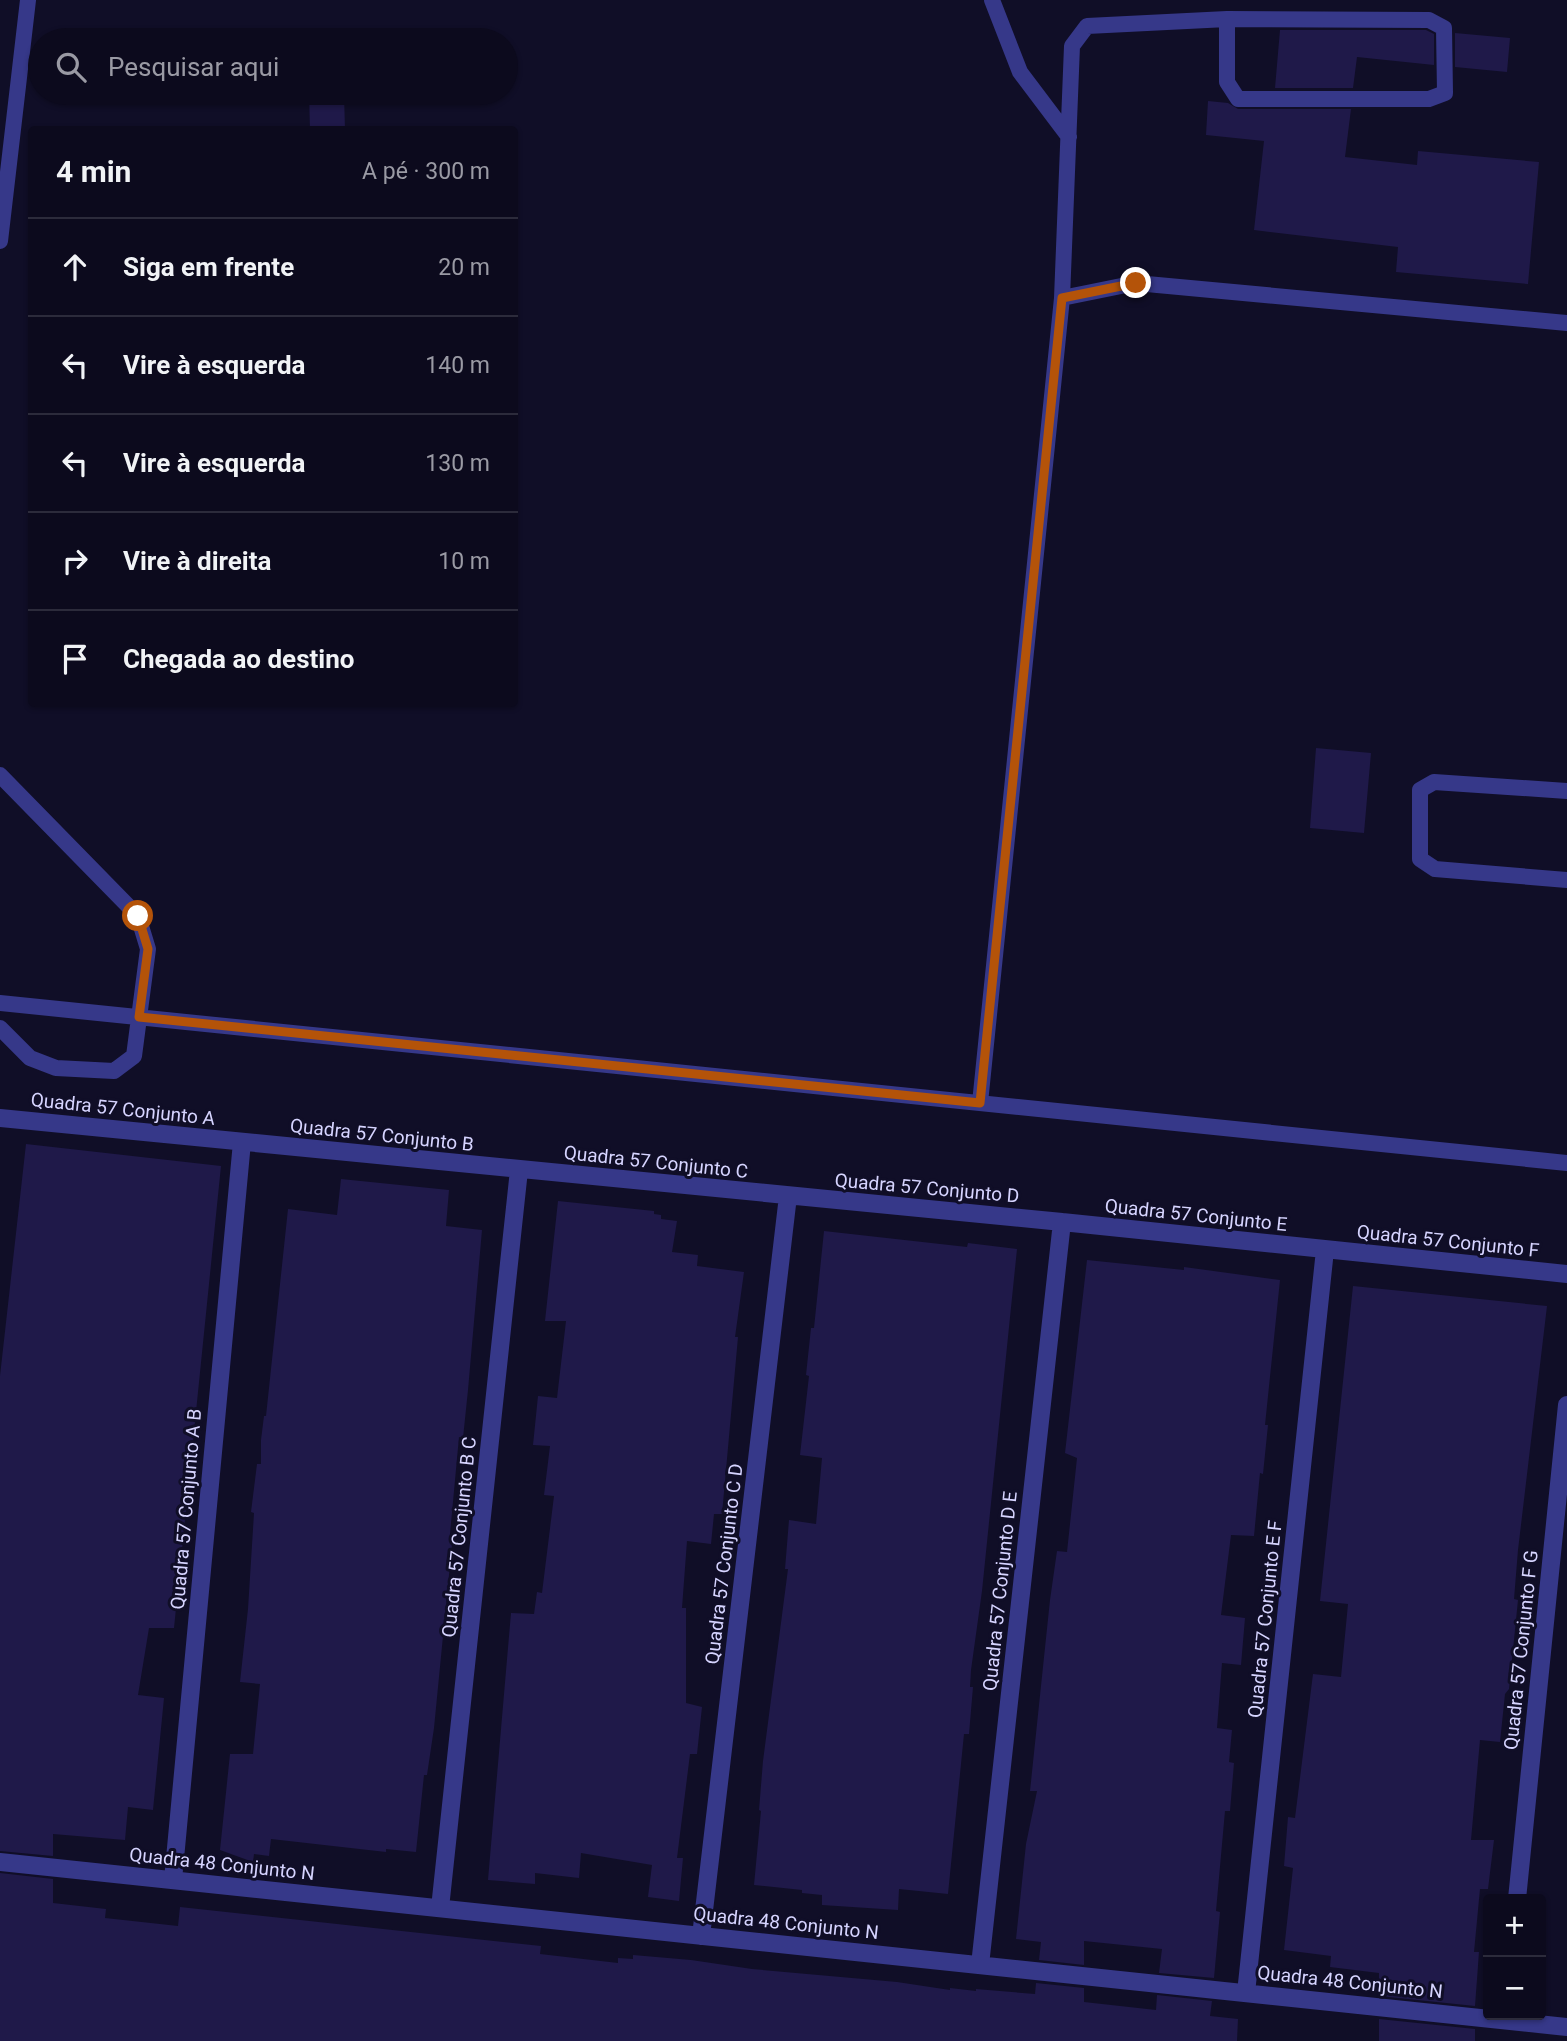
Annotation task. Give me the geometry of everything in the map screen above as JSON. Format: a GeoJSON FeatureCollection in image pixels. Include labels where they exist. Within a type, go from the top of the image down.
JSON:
{"type":"FeatureCollection","features":[{"type":"Feature","properties":{"kind":"street","name":"Quadra 57 Conjunto A"},"geometry":{"type":"LineString","coordinates":[[0,1118],[242,1142]]}},
{"type":"Feature","properties":{"kind":"street","name":"Quadra 57 Conjunto B"},"geometry":{"type":"LineString","coordinates":[[242,1142],[519,1170]]}},
{"type":"Feature","properties":{"kind":"street","name":"Quadra 57 Conjunto A B"},"geometry":{"type":"LineString","coordinates":[[173,1880],[242,1142]]}},
{"type":"Feature","properties":{"kind":"street","name":"Quadra 57 Conjunto C"},"geometry":{"type":"LineString","coordinates":[[519,1170],[788,1196]]}},
{"type":"Feature","properties":{"kind":"street","name":"Quadra 57 Conjunto B C"},"geometry":{"type":"LineString","coordinates":[[440,1908],[519,1170]]}},
{"type":"Feature","properties":{"kind":"street","name":"Quadra 57 Conjunto D"},"geometry":{"type":"LineString","coordinates":[[788,1196],[1062,1222]]}},
{"type":"Feature","properties":{"kind":"street","name":"Quadra 57 Conjunto C D"},"geometry":{"type":"LineString","coordinates":[[701,1936],[788,1196]]}},
{"type":"Feature","properties":{"kind":"street","name":"Quadra 57 Conjunto E"},"geometry":{"type":"LineString","coordinates":[[1062,1222],[1325,1250]]}},
{"type":"Feature","properties":{"kind":"street","name":"Quadra 57 Conjunto D E"},"geometry":{"type":"LineString","coordinates":[[980,1965],[1062,1222]]}},
{"type":"Feature","properties":{"kind":"street","name":"Quadra 57 Conjunto F"},"geometry":{"type":"LineString","coordinates":[[1325,1250],[1567,1274]]}},
{"type":"Feature","properties":{"kind":"street","name":"Quadra 57 Conjunto E F"},"geometry":{"type":"LineString","coordinates":[[1246,1993],[1325,1250]]}},
{"type":"Feature","properties":{"kind":"street","name":"Quadra 57 Conjunto F G"},"geometry":{"type":"LineString","coordinates":[[1518,1894],[1567,1405]]}},
{"type":"Feature","properties":{"kind":"street","name":"Quadra 48 Conjunto N"},"geometry":{"type":"LineString","coordinates":[[0,1862],[1246,1993],[1483,2015]]}},
{"type":"Feature","properties":{"kind":"street","name":"Quadra 48 Conjunto N"},"geometry":{"type":"LineString","coordinates":[[1524,2020],[1567,2027]]}},
{"type":"Feature","properties":{"kind":"lane"},"geometry":{"type":"LineString","coordinates":[[0,242],[28,0]]}},
{"type":"Feature","properties":{"kind":"lane"},"geometry":{"type":"LineString","coordinates":[[992,0],[1020,72],[1069,137]]}},
{"type":"Feature","properties":{"kind":"lane"},"geometry":{"type":"LineString","coordinates":[[980,1103],[1062,298],[1072,46],[1087,26],[1227,19],[1429,20],[1444,28],[1445,93],[1429,99],[1238,99],[1227,82],[1227,19]]}},
{"type":"Feature","properties":{"kind":"lane"},"geometry":{"type":"LineString","coordinates":[[1062,298],[1136,283],[1567,323]]}},
{"type":"Feature","properties":{"kind":"lane"},"geometry":{"type":"LineString","coordinates":[[0,775],[138,916],[148,949],[134,1056],[114,1071],[56,1068],[30,1058],[0,1028]]}},
{"type":"Feature","properties":{"kind":"lane"},"geometry":{"type":"LineString","coordinates":[[1567,791],[1434,782],[1420,790],[1420,859],[1435,869],[1567,880]]}},
{"type":"Feature","properties":{"kind":"lane"},"geometry":{"type":"LineString","coordinates":[[0,1003],[1567,1163]]}},
{"type":"Feature","properties":{"kind":"building"},"geometry":{"type":"Polygon","coordinates":[[[1280,30],[1426,30],[1434,34],[1434,65],[1357,57],[1353,88],[1275,88],[1280,30]]]}},
{"type":"Feature","properties":{"kind":"building"},"geometry":{"type":"Polygon","coordinates":[[[1455,33],[1510,38],[1507,72],[1455,67],[1455,33]]]}},
{"type":"Feature","properties":{"kind":"building"},"geometry":{"type":"Polygon","coordinates":[[[1208,101],[1228,103],[1238,109],[1351,109],[1345,157],[1417,165],[1418,151],[1539,162],[1528,284],[1396,272],[1398,247],[1254,230],[1264,141],[1206,135],[1208,101]]]}},
{"type":"Feature","properties":{"kind":"building"},"geometry":{"type":"Polygon","coordinates":[[[309,105],[344,105],[345,126],[310,126],[309,105]]]}},
{"type":"Feature","properties":{"kind":"building"},"geometry":{"type":"Polygon","coordinates":[[[1316,748],[1371,753],[1364,833],[1310,828],[1316,748]]]}},
{"type":"Feature","properties":{"kind":"building"},"geometry":{"type":"Polygon","coordinates":[[[26,1144],[221,1166],[174,1628],[149,1628],[138,1695],[164,1698],[153,1810],[128,1807],[125,1840],[53,1834],[53,1856],[0,1851],[0,1376],[26,1144]]]}},
{"type":"Feature","properties":{"kind":"building"},"geometry":{"type":"Polygon","coordinates":[[[341,1179],[449,1190],[446,1226],[482,1230],[463,1438],[459,1437],[450,1534],[453,1534],[434,1728],[427,1775],[424,1775],[416,1852],[386,1849],[386,1852],[271,1839],[269,1856],[254,1854],[253,1862],[220,1850],[230,1754],[253,1754],[260,1684],[240,1682],[248,1609],[254,1513],[251,1512],[257,1464],[261,1464],[261,1440],[266,1416],[288,1209],[337,1215],[341,1179]]]}},
{"type":"Feature","properties":{"kind":"building"},"geometry":{"type":"Polygon","coordinates":[[[558,1201],[654,1211],[654,1214],[661,1215],[661,1219],[677,1221],[672,1252],[698,1255],[697,1266],[744,1272],[735,1337],[738,1337],[722,1514],[714,1514],[711,1544],[687,1541],[682,1608],[686,1608],[686,1703],[702,1707],[697,1754],[690,1754],[677,1858],[683,1858],[679,1901],[648,1897],[652,1865],[581,1853],[579,1878],[535,1873],[535,1884],[488,1880],[511,1613],[534,1614],[537,1592],[542,1593],[554,1496],[544,1495],[550,1446],[533,1445],[538,1396],[557,1398],[566,1321],[545,1321],[558,1201]]]}},
{"type":"Feature","properties":{"kind":"building"},"geometry":{"type":"Polygon","coordinates":[[[824,1231],[967,1247],[968,1243],[1017,1249],[982,1591],[971,1670],[970,1687],[973,1687],[969,1734],[964,1734],[948,1894],[899,1889],[898,1910],[822,1905],[822,1895],[754,1885],[763,1761],[788,1569],[785,1569],[789,1520],[816,1524],[822,1458],[800,1455],[809,1376],[806,1375],[811,1328],[814,1328],[824,1231]]]}},
{"type":"Feature","properties":{"kind":"building"},"geometry":{"type":"Polygon","coordinates":[[[1087,1260],[1184,1270],[1184,1267],[1280,1280],[1265,1425],[1268,1425],[1254,1536],[1231,1535],[1221,1615],[1245,1618],[1241,1665],[1222,1663],[1217,1728],[1232,1730],[1229,1762],[1234,1763],[1230,1811],[1225,1811],[1216,1911],[1220,1912],[1214,1978],[1159,1973],[1162,1949],[1084,1941],[1084,1965],[1039,1960],[1041,1942],[1016,1939],[1026,1844],[1037,1791],[1030,1791],[1050,1600],[1057,1551],[1067,1552],[1077,1458],[1065,1453],[1087,1260]]]}},
{"type":"Feature","properties":{"kind":"building"},"geometry":{"type":"Polygon","coordinates":[[[1353,1286],[1547,1306],[1518,1550],[1514,1599],[1518,1600],[1509,1689],[1505,1694],[1500,1742],[1480,1740],[1471,1840],[1494,1840],[1488,1889],[1480,1889],[1474,1952],[1479,1952],[1475,2006],[1379,1996],[1379,1973],[1330,1967],[1331,1956],[1284,1950],[1293,1868],[1284,1866],[1288,1817],[1295,1818],[1313,1674],[1341,1677],[1348,1604],[1320,1601],[1353,1286]]]}},
{"type":"Feature","properties":{"kind":"building"},"geometry":{"type":"Polygon","coordinates":[[[0,1873],[53,1879],[53,1903],[106,1909],[105,1918],[178,1926],[180,1907],[541,1946],[540,1954],[618,1963],[618,1958],[633,1959],[633,1955],[897,1982],[950,1990],[976,1989],[1035,1994],[1036,1983],[1084,1988],[1084,2002],[1156,2010],[1157,1995],[1212,2001],[1210,2016],[1238,2019],[1237,2041],[0,2041],[0,1873]]]}},
{"type":"Feature","properties":{"kind":"building"},"geometry":{"type":"Polygon","coordinates":[[[1379,2019],[1475,2029],[1475,2041],[1379,2041],[1379,2019]]]}},
{"type":"Feature","properties":{"kind":"route"},"geometry":{"type":"LineString","coordinates":[[138,916],[148,949],[139,1017],[980,1103],[1062,298],[1136,283]]}}]}
